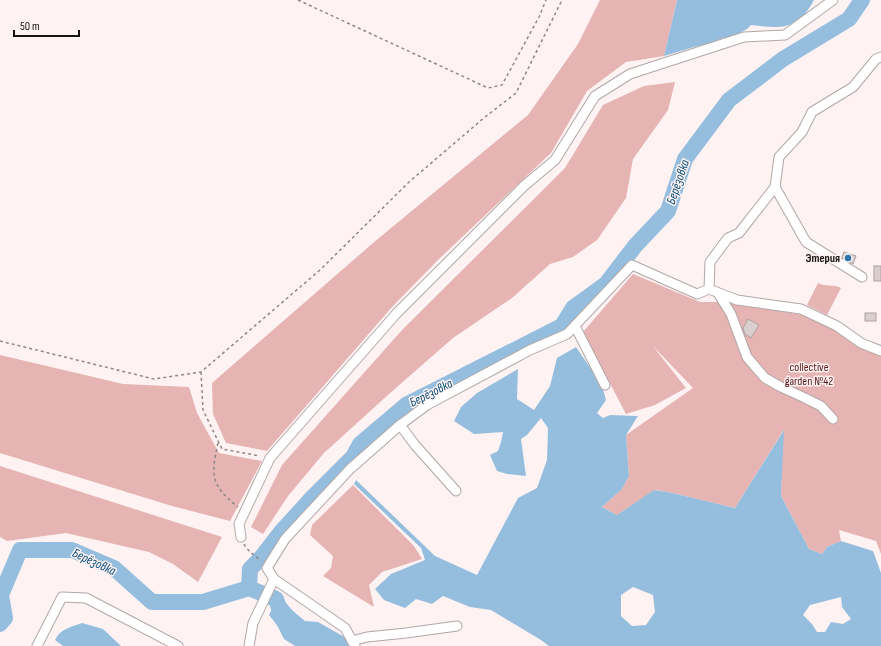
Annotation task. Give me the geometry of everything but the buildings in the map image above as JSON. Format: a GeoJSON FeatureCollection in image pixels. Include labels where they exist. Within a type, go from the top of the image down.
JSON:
{"type":"FeatureCollection","features":[{"type":"Feature","properties":{"kind":"street"},"geometry":{"type":"LineString","coordinates":[[241,537],[239,524],[270,458],[396,314],[524,186],[555,160],[594,96],[630,74],[744,37],[785,35],[833,0]]}},
{"type":"Feature","properties":{"kind":"street"},"geometry":{"type":"LineString","coordinates":[[709,289],[710,262],[728,238],[739,232],[775,187],[779,157],[802,132],[812,112],[853,87],[876,58],[881,57]]}},
{"type":"Feature","properties":{"kind":"street"},"geometry":{"type":"LineString","coordinates":[[775,187],[806,242],[862,276]]}},
{"type":"Feature","properties":{"kind":"street"},"geometry":{"type":"LineString","coordinates":[[457,626],[367,637],[353,644],[345,628],[274,579],[267,568],[285,539],[350,469],[400,425],[427,405],[530,350],[567,334],[632,265],[697,294],[709,289],[737,300],[801,308],[837,326],[861,343],[881,351]]}},
{"type":"Feature","properties":{"kind":"street"},"geometry":{"type":"LineString","coordinates":[[718,293],[731,314],[747,357],[765,378],[821,406],[833,419]]}},
{"type":"Feature","properties":{"kind":"street"},"geometry":{"type":"LineString","coordinates":[[575,326],[605,385]]}},
{"type":"Feature","properties":{"kind":"street"},"geometry":{"type":"LineString","coordinates":[[400,425],[415,445],[456,491]]}},
{"type":"Feature","properties":{"kind":"street"},"geometry":{"type":"LineString","coordinates":[[249,646],[253,623],[274,579]]}},
{"type":"Feature","properties":{"kind":"street"},"geometry":{"type":"LineString","coordinates":[[37,646],[62,597],[86,598],[178,646]]}},
{"type":"Feature","properties":{"kind":"path"},"geometry":{"type":"LineString","coordinates":[[298,0],[488,88],[502,86],[539,17],[546,0]]}},
{"type":"Feature","properties":{"kind":"path"},"geometry":{"type":"LineString","coordinates":[[0,341],[154,379],[201,372],[320,270],[410,182],[485,117],[516,93],[562,0]]}},
{"type":"Feature","properties":{"kind":"path"},"geometry":{"type":"LineString","coordinates":[[201,372],[203,410],[222,449],[270,458]]}},
{"type":"Feature","properties":{"kind":"path"},"geometry":{"type":"LineString","coordinates":[[218,443],[214,460],[214,480],[224,496],[244,513]]}},
{"type":"Feature","properties":{"kind":"path"},"geometry":{"type":"LineString","coordinates":[[241,537],[246,549],[256,556],[263,564]]}},
{"type":"Feature","properties":{"kind":"green space"},"geometry":{"type":"Polygon","coordinates":[[[600,0],[677,0],[664,56],[626,62],[587,91],[551,153],[439,259],[392,307],[267,451],[226,443],[213,414],[212,383],[373,243],[528,115],[578,44],[600,0]]]}},
{"type":"Feature","properties":{"kind":"green space"},"geometry":{"type":"Polygon","coordinates":[[[675,82],[668,110],[633,159],[626,198],[597,240],[573,257],[550,264],[512,298],[453,338],[324,453],[288,496],[263,534],[251,527],[282,465],[402,330],[565,168],[603,105],[644,86],[675,82]]]}},
{"type":"Feature","properties":{"kind":"green space","name":"collective garden №42"},"geometry":{"type":"Polygon","coordinates":[[[633,274],[700,302],[723,302],[803,315],[833,329],[854,343],[881,353],[881,554],[876,541],[839,530],[841,541],[827,547],[822,554],[809,549],[781,496],[783,431],[735,508],[655,490],[617,515],[602,507],[622,489],[629,476],[626,435],[693,388],[652,345],[686,388],[655,405],[626,414],[583,332],[633,274]]]}},
{"type":"Feature","properties":{"kind":"green space"},"geometry":{"type":"Polygon","coordinates":[[[818,283],[841,288],[827,315],[807,305],[818,283]]]}},
{"type":"Feature","properties":{"kind":"green space"},"geometry":{"type":"Polygon","coordinates":[[[0,355],[123,384],[189,387],[197,413],[219,453],[262,461],[230,521],[172,506],[0,453],[0,355]]]}},
{"type":"Feature","properties":{"kind":"green space"},"geometry":{"type":"Polygon","coordinates":[[[0,466],[222,537],[198,582],[173,564],[149,552],[66,533],[7,541],[0,537],[0,466]]]}},
{"type":"Feature","properties":{"kind":"green space"},"geometry":{"type":"Polygon","coordinates":[[[353,485],[414,546],[422,559],[382,572],[369,585],[374,607],[323,576],[331,568],[333,556],[310,535],[312,525],[353,485]]]}},
{"type":"Feature","properties":{"kind":"water"},"geometry":{"type":"Polygon","coordinates":[[[677,0],[814,0],[802,17],[788,25],[772,27],[751,25],[735,36],[723,38],[711,43],[664,56],[677,0]]]}},
{"type":"Feature","properties":{"kind":"water"},"geometry":{"type":"Polygon","coordinates":[[[576,347],[602,385],[606,400],[597,413],[603,418],[610,415],[638,416],[626,435],[629,476],[622,489],[602,507],[617,515],[654,490],[735,508],[784,430],[781,496],[809,549],[822,554],[827,547],[841,541],[873,551],[881,573],[881,646],[549,646],[491,610],[470,607],[443,596],[432,604],[416,599],[405,608],[384,600],[375,589],[391,574],[425,560],[421,548],[354,484],[356,480],[435,556],[477,575],[518,498],[537,488],[547,460],[548,428],[541,418],[527,435],[521,439],[526,476],[507,474],[497,471],[490,455],[498,451],[503,432],[474,434],[454,421],[461,407],[477,393],[518,369],[517,399],[534,410],[550,386],[557,358],[576,347]],[[633,587],[621,595],[621,616],[632,626],[646,625],[655,612],[653,595],[633,587]],[[841,597],[810,605],[803,615],[812,624],[817,632],[825,632],[831,622],[843,624],[851,619],[842,607],[841,597]]]}},
{"type":"Feature","properties":{"kind":"water"},"geometry":{"type":"Polygon","coordinates":[[[279,595],[293,611],[305,621],[318,622],[348,639],[349,646],[295,646],[284,639],[277,625],[269,615],[279,595]]]}},
{"type":"Feature","properties":{"kind":"water"},"geometry":{"type":"Polygon","coordinates":[[[82,623],[103,629],[121,646],[63,646],[55,640],[63,631],[82,623]]]}},
{"type":"Feature","properties":{"kind":"waterway","name":"Берёзовка"},"geometry":{"type":"LineString","coordinates":[[0,624],[5,618],[1,595],[20,550],[72,550],[114,568],[152,602],[203,602],[249,588],[250,569],[311,499],[353,457],[360,444],[406,405],[562,326],[573,308],[606,284],[635,246],[668,211],[685,159],[729,100],[783,59],[849,19],[862,0]]}},
{"type":"Feature","properties":{"kind":"waterway"},"geometry":{"type":"LineString","coordinates":[[249,588],[276,599],[283,620],[314,646]]}},
{"type":"Feature","properties":{"kind":"place","name":"Этерия"},"geometry":{"type":"Point","coordinates":[848,258]}}]}
